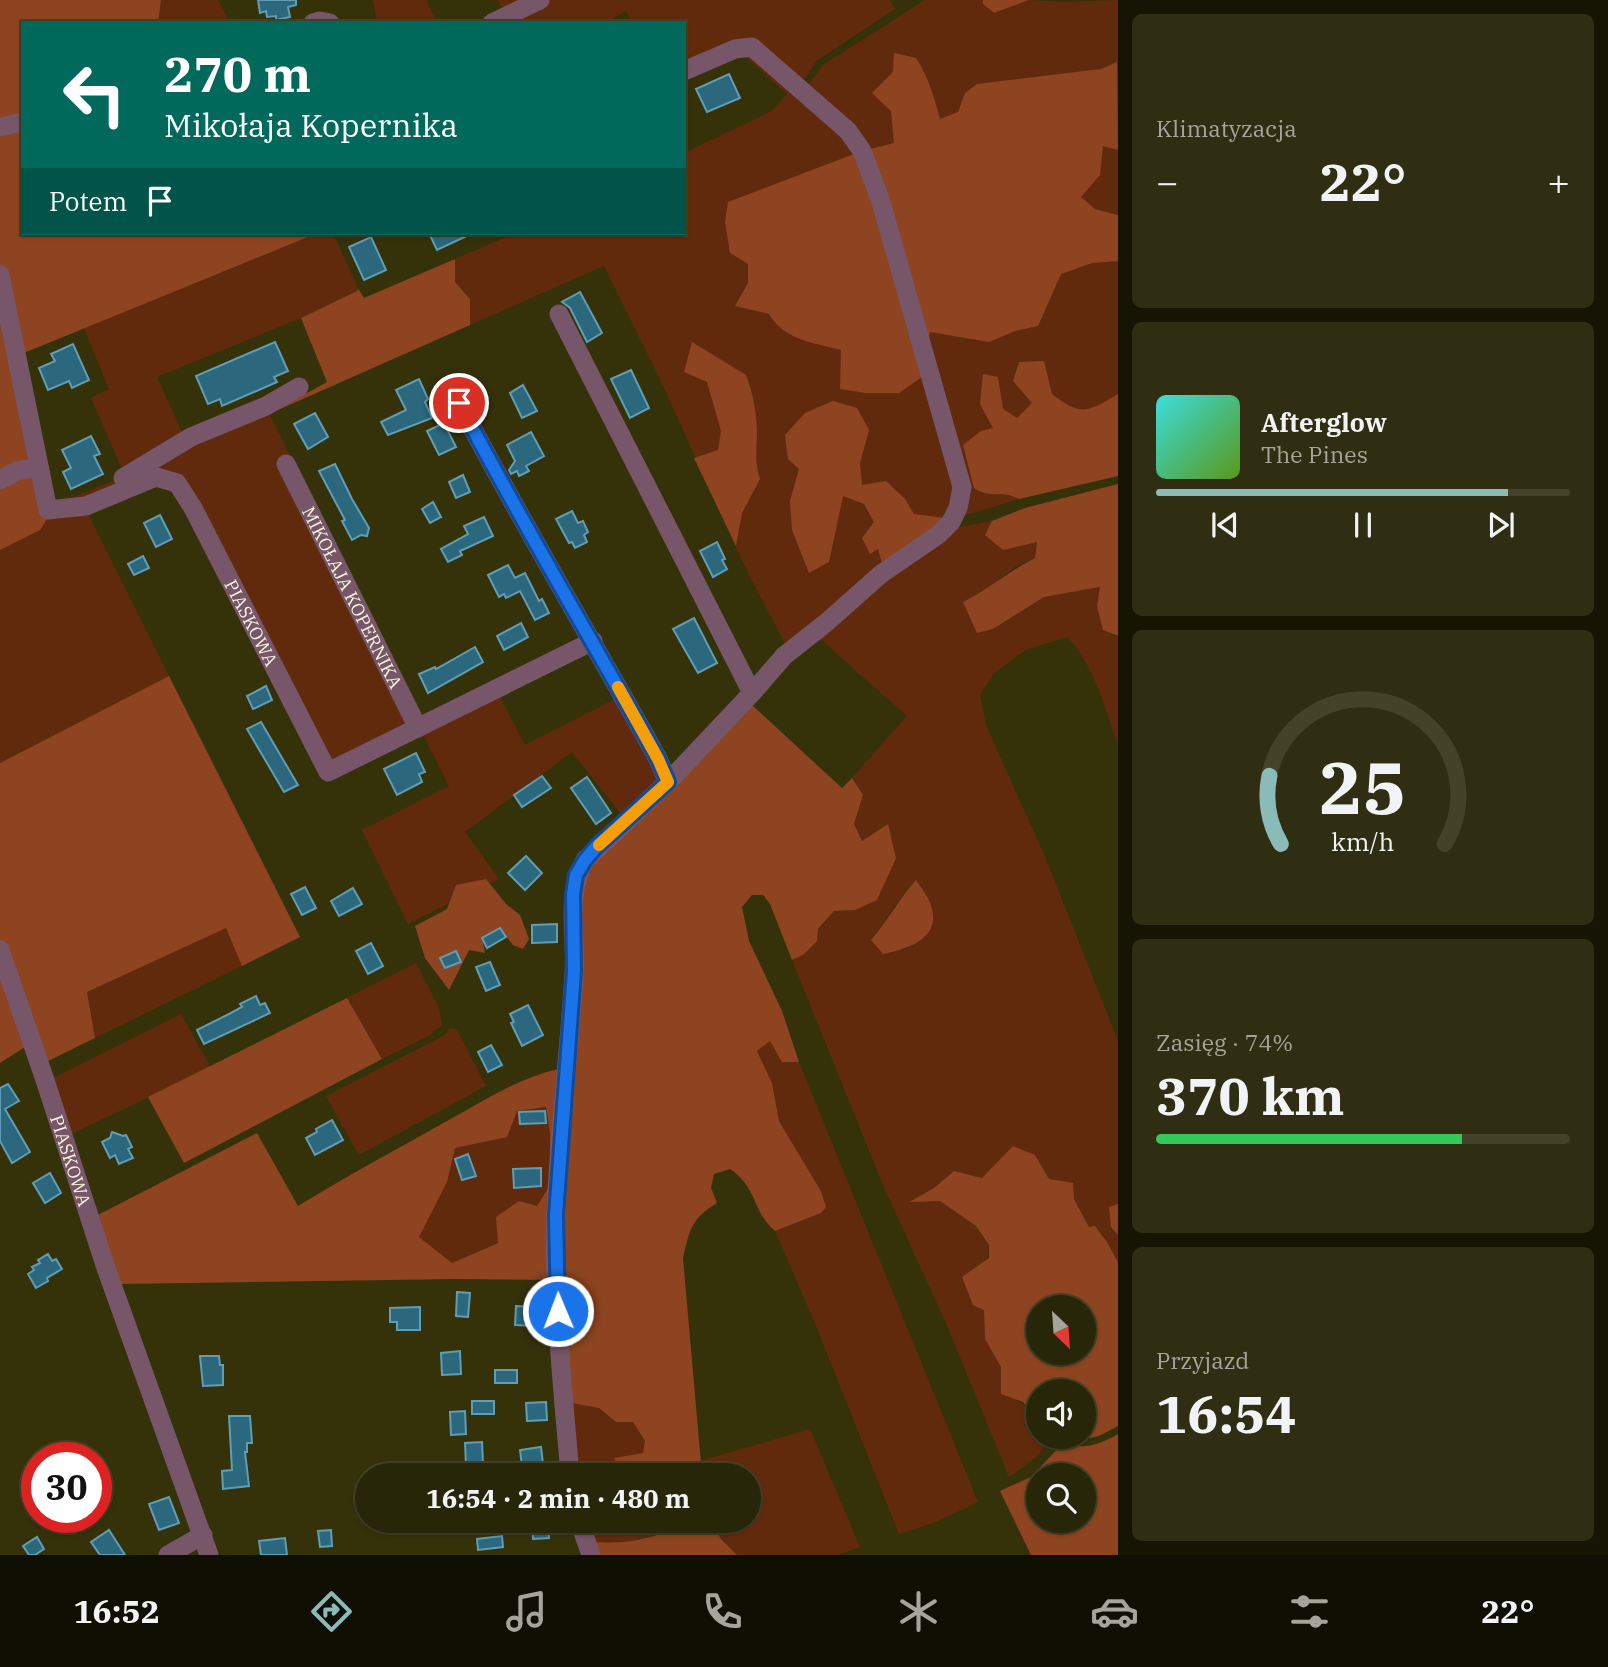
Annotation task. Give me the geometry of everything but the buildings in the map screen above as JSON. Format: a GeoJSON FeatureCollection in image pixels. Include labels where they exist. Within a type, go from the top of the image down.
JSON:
{"type":"FeatureCollection","features":[{"type":"Feature","properties":{"kind":"street"},"geometry":{"type":"LineString","coordinates":[[496,21],[540,0]]}},
{"type":"Feature","properties":{"kind":"street"},"geometry":{"type":"LineString","coordinates":[[569,1463],[559,1350],[556,1215],[574,971],[573,894],[576,875],[585,860],[668,782],[752,693],[770,669],[797,643],[827,622],[881,574],[938,535],[951,522],[958,508],[961,479],[943,425],[881,202],[872,174],[855,140],[837,119],[752,47],[745,46],[686,70]]}},
{"type":"Feature","properties":{"kind":"street"},"geometry":{"type":"LineString","coordinates":[[0,127],[21,122]]}},
{"type":"Feature","properties":{"kind":"street"},"geometry":{"type":"LineString","coordinates":[[0,275],[48,510],[70,508],[84,495],[118,480],[191,437],[266,406],[299,387]]}},
{"type":"Feature","properties":{"kind":"street"},"geometry":{"type":"LineString","coordinates":[[559,313],[752,693]]}},
{"type":"Feature","properties":{"kind":"street"},"geometry":{"type":"LineString","coordinates":[[459,403],[511,503],[593,641],[668,782]]}},
{"type":"Feature","properties":{"kind":"street","name":"MIKOŁAJA KOPERNIKA"},"geometry":{"type":"LineString","coordinates":[[286,464],[418,728]]}},
{"type":"Feature","properties":{"kind":"street"},"geometry":{"type":"LineString","coordinates":[[0,480],[17,471],[39,467]]}},
{"type":"Feature","properties":{"kind":"street","name":"PIASKOWA"},"geometry":{"type":"LineString","coordinates":[[70,508],[93,503],[156,477],[177,483],[193,508],[328,772],[418,728]]}},
{"type":"Feature","properties":{"kind":"street"},"geometry":{"type":"LineString","coordinates":[[418,728],[593,641]]}},
{"type":"Feature","properties":{"kind":"street","name":"PIASKOWA"},"geometry":{"type":"LineString","coordinates":[[0,950],[142,1370],[209,1555]]}},
{"type":"Feature","properties":{"kind":"street"},"geometry":{"type":"LineString","coordinates":[[583,1533],[591,1555]]}},
{"type":"Feature","properties":{"kind":"street"},"geometry":{"type":"LineString","coordinates":[[168,1555],[202,1535]]}},
{"type":"Feature","properties":{"kind":"shaded area"},"geometry":{"type":"Polygon","coordinates":[[[0,0],[161,0],[158,21],[21,21],[21,235],[313,235],[14,357],[49,516],[40,530],[0,550],[0,0]]]}},
{"type":"Feature","properties":{"kind":"shaded area"},"geometry":{"type":"Polygon","coordinates":[[[161,0],[218,0],[229,21],[158,21],[161,0]]]}},
{"type":"Feature","properties":{"kind":"shaded area"},"geometry":{"type":"Polygon","coordinates":[[[373,0],[426,0],[436,21],[377,21],[373,0]]]}},
{"type":"Feature","properties":{"kind":"shaded area"},"geometry":{"type":"Polygon","coordinates":[[[498,0],[890,0],[895,9],[816,61],[806,77],[793,88],[808,85],[823,65],[925,0],[983,0],[983,4],[994,13],[1029,0],[1118,0],[1118,474],[946,518],[786,645],[748,573],[659,377],[604,266],[470,325],[470,299],[455,282],[455,259],[510,235],[686,235],[686,152],[772,111],[787,94],[746,57],[728,57],[686,77],[686,21],[631,21],[626,11],[608,21],[487,21],[504,13],[498,0]]]}},
{"type":"Feature","properties":{"kind":"shaded area"},"geometry":{"type":"Polygon","coordinates":[[[983,0],[1029,0],[994,13],[983,4],[983,0]]]}},
{"type":"Feature","properties":{"kind":"shaded area"},"geometry":{"type":"Polygon","coordinates":[[[894,53],[916,58],[928,80],[940,119],[958,112],[965,93],[977,84],[1101,69],[1117,62],[1118,150],[1103,146],[1100,175],[1081,197],[1095,209],[1118,215],[1118,261],[1092,263],[1061,274],[1038,326],[1015,331],[989,342],[930,332],[922,377],[899,393],[865,393],[840,389],[841,350],[791,335],[775,323],[769,314],[735,306],[748,283],[748,264],[730,253],[725,222],[728,202],[862,151],[894,143],[891,111],[872,93],[893,72],[894,53]]]}},
{"type":"Feature","properties":{"kind":"shaded area"},"geometry":{"type":"Polygon","coordinates":[[[313,235],[334,235],[359,290],[301,318],[157,377],[187,443],[268,411],[290,455],[276,462],[412,724],[330,766],[183,481],[51,506],[125,476],[91,398],[109,389],[84,328],[313,235]]]}},
{"type":"Feature","properties":{"kind":"shaded area"},"geometry":{"type":"Polygon","coordinates":[[[455,259],[455,282],[470,299],[470,325],[269,414],[327,382],[301,318],[359,290],[364,298],[455,259]]]}},
{"type":"Feature","properties":{"kind":"shaded area"},"geometry":{"type":"Polygon","coordinates":[[[692,342],[746,375],[751,388],[757,430],[756,461],[760,479],[742,513],[736,546],[694,458],[718,450],[721,431],[707,382],[684,372],[692,342]]]}},
{"type":"Feature","properties":{"kind":"shaded area"},"geometry":{"type":"Polygon","coordinates":[[[1044,361],[1052,394],[1070,406],[1077,409],[1091,408],[1118,394],[1118,476],[1019,499],[980,492],[974,488],[963,445],[981,431],[993,428],[980,404],[983,374],[998,377],[1003,409],[1017,418],[1032,403],[1013,381],[1019,362],[1044,361]]]}},
{"type":"Feature","properties":{"kind":"shaded area"},"geometry":{"type":"Polygon","coordinates":[[[833,401],[857,408],[869,430],[860,463],[862,485],[886,481],[905,499],[914,514],[945,518],[883,566],[878,549],[870,554],[862,538],[874,522],[864,504],[843,496],[829,562],[809,573],[792,530],[790,501],[799,469],[788,459],[785,435],[805,413],[833,401]]]}},
{"type":"Feature","properties":{"kind":"shaded area"},"geometry":{"type":"Polygon","coordinates":[[[1118,484],[1118,636],[1103,630],[1097,606],[1100,587],[1044,597],[993,629],[977,633],[963,602],[1035,558],[1037,542],[1003,550],[985,535],[992,521],[1025,508],[1118,484]]]}},
{"type":"Feature","properties":{"kind":"shaded area"},"geometry":{"type":"Polygon","coordinates":[[[48,513],[89,516],[169,676],[0,763],[0,550],[48,513]]]}},
{"type":"Feature","properties":{"kind":"shaded area"},"geometry":{"type":"Polygon","coordinates":[[[992,521],[985,535],[1037,541],[1035,558],[1015,567],[983,592],[963,603],[993,629],[1044,597],[1101,587],[1111,635],[1118,636],[1118,745],[1092,674],[1077,648],[1067,637],[1026,650],[995,672],[980,695],[986,725],[1046,859],[1118,1041],[1118,1262],[1096,1227],[1089,1227],[1074,1199],[1049,1179],[1035,1155],[982,1178],[954,1171],[934,1188],[910,1201],[940,1201],[976,1226],[989,1245],[984,1310],[985,1339],[1001,1367],[1001,1393],[1026,1407],[1026,1449],[1043,1449],[1009,1477],[949,1330],[883,1185],[792,960],[803,955],[818,930],[834,911],[855,910],[888,824],[862,841],[854,824],[863,795],[852,778],[907,716],[817,636],[886,578],[956,528],[992,521]],[[916,881],[871,939],[903,950],[924,939],[933,926],[916,881]]]}},
{"type":"Feature","properties":{"kind":"shaded area"},"geometry":{"type":"Polygon","coordinates":[[[169,676],[300,937],[242,966],[226,928],[87,992],[95,1038],[34,1068],[25,1047],[0,1063],[0,763],[169,676]]]}},
{"type":"Feature","properties":{"kind":"shaded area"},"geometry":{"type":"Polygon","coordinates":[[[498,693],[525,745],[619,697],[652,755],[657,784],[622,815],[572,752],[465,832],[499,879],[408,924],[362,830],[449,786],[421,731],[498,693]]]}},
{"type":"Feature","properties":{"kind":"shaded area"},"geometry":{"type":"Polygon","coordinates":[[[752,705],[842,788],[852,778],[863,795],[854,824],[862,841],[888,824],[896,858],[877,900],[855,910],[834,911],[818,929],[817,941],[803,955],[792,960],[770,904],[763,895],[752,895],[742,907],[749,941],[782,1011],[799,1062],[782,1062],[770,1041],[757,1051],[772,1083],[779,1121],[821,1191],[826,1207],[821,1213],[775,1231],[762,1216],[739,1176],[730,1169],[714,1174],[711,1188],[717,1203],[702,1214],[693,1226],[683,1258],[701,1463],[616,1463],[614,1458],[643,1453],[645,1441],[633,1422],[616,1422],[599,1408],[571,1403],[565,1313],[564,1211],[579,919],[587,870],[752,705]]]}},
{"type":"Feature","properties":{"kind":"shaded area"},"geometry":{"type":"Polygon","coordinates":[[[486,879],[506,904],[520,915],[529,939],[523,949],[513,945],[500,928],[482,938],[485,953],[469,950],[449,990],[425,958],[415,926],[447,909],[456,885],[486,879]]]}},
{"type":"Feature","properties":{"kind":"shaded area"},"geometry":{"type":"Polygon","coordinates":[[[916,880],[931,905],[931,928],[926,936],[911,946],[883,954],[871,940],[916,880]]]}},
{"type":"Feature","properties":{"kind":"shaded area"},"geometry":{"type":"Polygon","coordinates":[[[226,927],[242,966],[95,1038],[87,992],[226,927]]]}},
{"type":"Feature","properties":{"kind":"shaded area"},"geometry":{"type":"Polygon","coordinates":[[[416,963],[439,1008],[442,1025],[429,1036],[382,1059],[347,998],[416,963]]]}},
{"type":"Feature","properties":{"kind":"shaded area"},"geometry":{"type":"Polygon","coordinates":[[[347,998],[382,1059],[184,1163],[148,1097],[347,998]]]}},
{"type":"Feature","properties":{"kind":"shaded area"},"geometry":{"type":"Polygon","coordinates":[[[181,1014],[211,1068],[69,1135],[51,1079],[181,1014]]]}},
{"type":"Feature","properties":{"kind":"shaded area"},"geometry":{"type":"Polygon","coordinates":[[[450,1028],[457,1030],[486,1086],[359,1155],[326,1096],[445,1035],[450,1028]]]}},
{"type":"Feature","properties":{"kind":"shaded area"},"geometry":{"type":"Polygon","coordinates":[[[770,1041],[782,1062],[799,1062],[978,1502],[936,1522],[899,1534],[815,1323],[775,1231],[821,1213],[821,1191],[779,1121],[772,1083],[757,1051],[770,1041]]]}},
{"type":"Feature","properties":{"kind":"shaded area"},"geometry":{"type":"Polygon","coordinates":[[[563,1068],[553,1280],[117,1284],[94,1217],[257,1133],[298,1206],[489,1097],[547,1072],[563,1068]],[[546,1107],[517,1111],[507,1137],[455,1148],[447,1182],[419,1237],[452,1263],[498,1243],[496,1217],[519,1201],[537,1206],[550,1185],[550,1134],[546,1107]]]}},
{"type":"Feature","properties":{"kind":"shaded area"},"geometry":{"type":"Polygon","coordinates":[[[546,1107],[550,1134],[550,1185],[537,1206],[499,1242],[452,1263],[418,1238],[447,1182],[455,1148],[517,1111],[546,1107]]]}},
{"type":"Feature","properties":{"kind":"shaded area"},"geometry":{"type":"Polygon","coordinates":[[[1013,1146],[1035,1155],[1049,1179],[1073,1183],[1074,1199],[1089,1227],[1095,1226],[1118,1262],[1118,1426],[1096,1437],[1096,1379],[1026,1379],[1026,1406],[1023,1402],[1001,1394],[1001,1367],[985,1339],[984,1310],[973,1305],[962,1277],[989,1258],[989,1245],[976,1226],[940,1201],[909,1202],[934,1188],[954,1171],[982,1178],[1013,1146]]]}},
{"type":"Feature","properties":{"kind":"shaded area"},"geometry":{"type":"Polygon","coordinates":[[[1118,1204],[1118,1235],[1111,1227],[1109,1207],[1118,1204]]]}},
{"type":"Feature","properties":{"kind":"shaded area"},"geometry":{"type":"Polygon","coordinates":[[[571,1403],[599,1408],[616,1422],[633,1422],[645,1441],[643,1453],[615,1458],[617,1463],[575,1463],[571,1403]]]}},
{"type":"Feature","properties":{"kind":"shaded area"},"geometry":{"type":"Polygon","coordinates":[[[810,1429],[860,1547],[837,1555],[737,1555],[718,1533],[761,1533],[761,1463],[700,1461],[810,1429]]]}},
{"type":"Feature","properties":{"kind":"shaded area"},"geometry":{"type":"Polygon","coordinates":[[[1118,1434],[1118,1555],[1031,1555],[1000,1491],[1026,1479],[1026,1533],[1096,1533],[1096,1463],[1044,1463],[1057,1449],[1096,1449],[1098,1443],[1118,1434]]]}},
{"type":"Feature","properties":{"kind":"shaded area"},"geometry":{"type":"Polygon","coordinates":[[[590,1533],[660,1533],[628,1541],[593,1542],[590,1533]]]}},
{"type":"Feature","properties":{"kind":"shaded area"},"geometry":{"type":"Polygon","coordinates":[[[663,1533],[718,1533],[737,1555],[598,1555],[593,1542],[648,1538],[663,1533]]]}},
{"type":"Feature","properties":{"kind":"slow traffic"},"geometry":{"type":"LineString","coordinates":[[599,845],[668,782],[618,687]]}},
{"type":"Feature","properties":{"kind":"route"},"geometry":{"type":"LineString","coordinates":[[459,403],[511,503],[546,558],[658,759],[668,782],[597,846],[576,875],[572,919],[574,971],[556,1215],[558,1311]]}}]}
